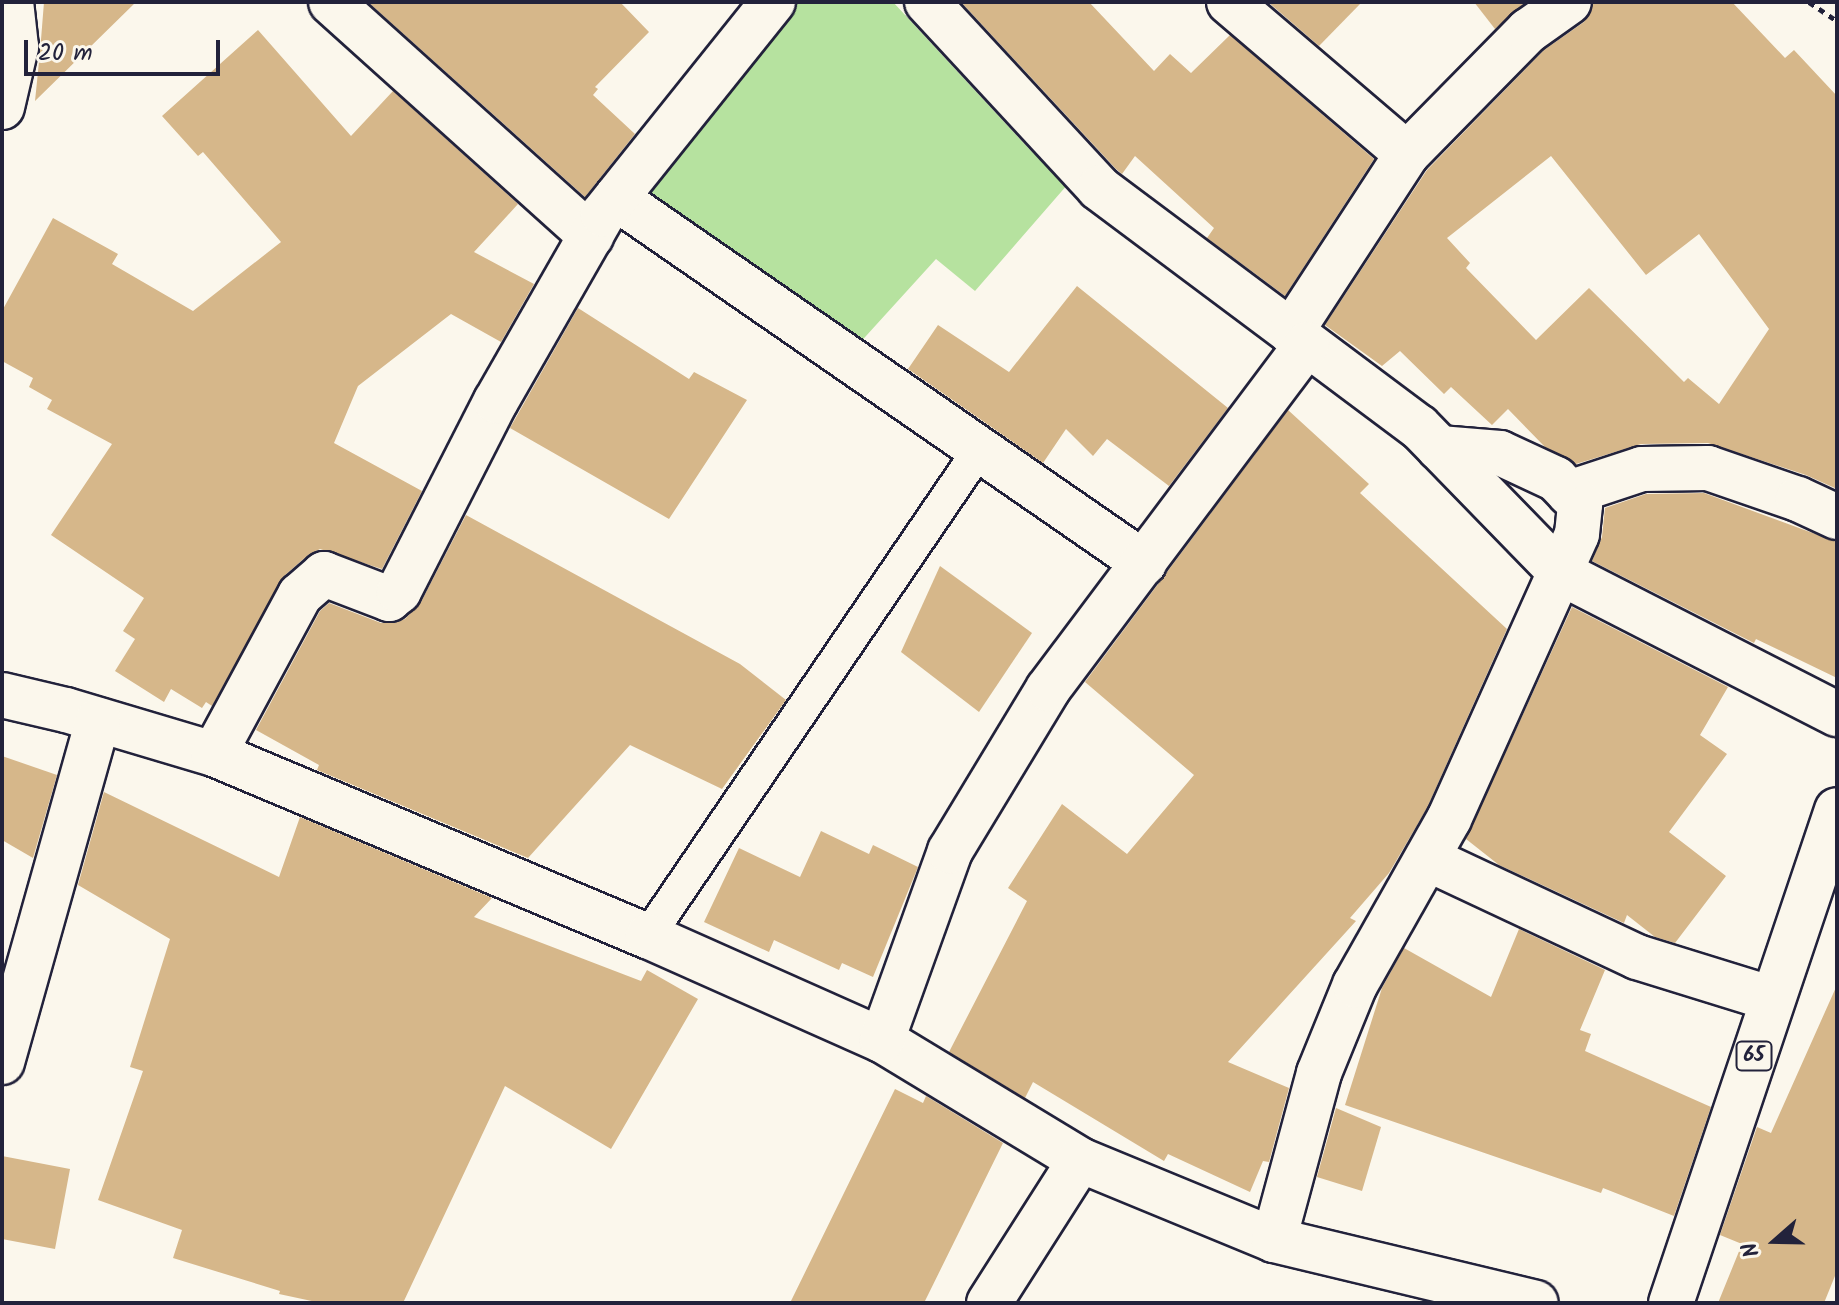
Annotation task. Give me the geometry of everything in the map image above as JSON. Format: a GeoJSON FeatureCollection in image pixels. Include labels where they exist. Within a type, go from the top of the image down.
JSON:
{"type":"FeatureCollection","features":[{"type":"Feature","properties":{"kind":"street"},"geometry":{"type":"LineString","coordinates":[[2,107],[16,47],[11,2]]}},
{"type":"Feature","properties":{"kind":"street"},"geometry":{"type":"LineString","coordinates":[[331,2],[591,236]]}},
{"type":"Feature","properties":{"kind":"street"},"geometry":{"type":"LineString","coordinates":[[214,754],[300,595],[324,574],[389,599],[399,591],[496,401],[591,236],[616,198],[773,2]]}},
{"type":"Feature","properties":{"kind":"street"},"geometry":{"type":"LineString","coordinates":[[927,2],[1099,188],[1419,427],[1561,573],[1837,714]]}},
{"type":"Feature","properties":{"kind":"street"},"geometry":{"type":"LineString","coordinates":[[1229,2],[1407,154]]}},
{"type":"Feature","properties":{"kind":"street"},"geometry":{"type":"LineString","coordinates":[[882,1040],[950,851],[1048,689],[1144,563],[1299,338],[1407,154],[1528,31],[1569,2]]}},
{"type":"Feature","properties":{"kind":"street"},"geometry":{"type":"LineString","coordinates":[[616,198],[1144,563]]}},
{"type":"Feature","properties":{"kind":"street"},"geometry":{"type":"LineString","coordinates":[[1274,1240],[1319,1073],[1336,1029],[1355,985],[1449,819],[1577,534],[1580,504],[1556,479],[1500,453],[1439,448]]}},
{"type":"Feature","properties":{"kind":"street"},"geometry":{"type":"LineString","coordinates":[[1569,493],[1642,469],[1708,468],[1798,499],[1837,517]]}},
{"type":"Feature","properties":{"kind":"street"},"geometry":{"type":"LineString","coordinates":[[2,695],[214,754],[648,936],[882,1040],[1080,1160],[1274,1240],[1536,1303]]}},
{"type":"Feature","properties":{"kind":"street"},"geometry":{"type":"LineString","coordinates":[[2,1062],[98,720]]}},
{"type":"Feature","properties":{"kind":"street","name":"65"},"geometry":{"type":"LineString","coordinates":[[1671,1303],[1837,810]]}},
{"type":"Feature","properties":{"kind":"street"},"geometry":{"type":"LineString","coordinates":[[1428,859],[1637,957],[1773,999]]}},
{"type":"Feature","properties":{"kind":"street"},"geometry":{"type":"LineString","coordinates":[[989,1303],[1080,1160]]}},
{"type":"Feature","properties":{"kind":"lane"},"geometry":{"type":"LineString","coordinates":[[648,936],[980,449]]}},
{"type":"Feature","properties":{"kind":"path"},"geometry":{"type":"LineString","coordinates":[[1809,2],[1837,21]]}},
{"type":"Feature","properties":{"kind":"green space"},"geometry":{"type":"Polygon","coordinates":[[[793,2],[893,2],[1030,150],[1068,184],[975,291],[936,259],[856,347],[644,200],[647,185],[793,2]]]}},
{"type":"Feature","properties":{"kind":"building"},"geometry":{"type":"Polygon","coordinates":[[[44,2],[136,2],[35,101],[40,52],[44,2]]]}},
{"type":"Feature","properties":{"kind":"building"},"geometry":{"type":"Polygon","coordinates":[[[368,2],[620,2],[649,32],[595,87],[598,89],[593,95],[635,134],[585,197],[368,2]]]}},
{"type":"Feature","properties":{"kind":"building"},"geometry":{"type":"Polygon","coordinates":[[[961,2],[1089,2],[1154,71],[1170,54],[1191,73],[1230,35],[1374,159],[1285,296],[1207,238],[1214,228],[1135,156],[1122,174],[1116,169],[961,2]]]}},
{"type":"Feature","properties":{"kind":"building"},"geometry":{"type":"Polygon","coordinates":[[[1268,2],[1362,2],[1319,46],[1268,2]]]}},
{"type":"Feature","properties":{"kind":"building"},"geometry":{"type":"Polygon","coordinates":[[[1474,2],[1526,2],[1495,29],[1474,2]]]}},
{"type":"Feature","properties":{"kind":"building"},"geometry":{"type":"Polygon","coordinates":[[[1594,2],[1732,2],[1785,58],[1794,50],[1837,96],[1837,489],[1806,475],[1708,443],[1641,444],[1576,464],[1545,447],[1508,409],[1492,425],[1451,387],[1444,394],[1400,351],[1382,366],[1325,325],[1427,170],[1544,50],[1584,22],[1594,2]],[[1551,156],[1447,238],[1470,263],[1466,268],[1536,340],[1589,288],[1684,382],[1688,378],[1719,404],[1769,329],[1699,234],[1646,275],[1551,156]]]}},
{"type":"Feature","properties":{"kind":"building"},"geometry":{"type":"Polygon","coordinates":[[[258,30],[351,136],[393,91],[518,204],[474,252],[534,284],[501,342],[451,314],[358,386],[334,443],[422,491],[382,569],[320,549],[308,555],[284,576],[212,706],[206,702],[202,708],[171,689],[164,702],[115,671],[135,639],[123,631],[144,598],[51,535],[112,444],[47,409],[52,400],[29,387],[33,378],[2,361],[2,311],[53,218],[118,254],[112,264],[193,311],[281,242],[203,152],[198,156],[162,116],[258,30]]]}},
{"type":"Feature","properties":{"kind":"building"},"geometry":{"type":"Polygon","coordinates":[[[1077,286],[1228,408],[1169,486],[1107,439],[1093,456],[1066,429],[1043,463],[908,369],[938,325],[1009,372],[1077,286]]]}},
{"type":"Feature","properties":{"kind":"building"},"geometry":{"type":"Polygon","coordinates":[[[578,308],[689,379],[694,372],[747,400],[669,519],[510,428],[578,308]]]}},
{"type":"Feature","properties":{"kind":"building"},"geometry":{"type":"Polygon","coordinates":[[[1288,410],[1369,484],[1360,493],[1507,629],[1427,808],[1389,873],[1350,918],[1356,921],[1228,1062],[1289,1088],[1269,1162],[1263,1161],[1250,1192],[1168,1154],[1164,1161],[1033,1082],[1025,1098],[949,1052],[1027,901],[1008,888],[1062,804],[1127,854],[1194,775],[1085,682],[1288,410]]]}},
{"type":"Feature","properties":{"kind":"building"},"geometry":{"type":"Polygon","coordinates":[[[1704,493],[1837,542],[1837,678],[1756,639],[1754,643],[1592,561],[1602,537],[1605,508],[1646,494],[1704,493]]]}},
{"type":"Feature","properties":{"kind":"building"},"geometry":{"type":"Polygon","coordinates":[[[466,515],[740,664],[786,700],[722,789],[630,745],[528,858],[317,770],[319,765],[256,730],[320,611],[329,603],[381,623],[405,619],[421,602],[466,515]]]}},
{"type":"Feature","properties":{"kind":"building"},"geometry":{"type":"Polygon","coordinates":[[[940,566],[1032,633],[979,712],[901,652],[940,566]]]}},
{"type":"Feature","properties":{"kind":"building"},"geometry":{"type":"Polygon","coordinates":[[[1572,607],[1728,687],[1700,735],[1727,754],[1669,832],[1726,876],[1675,943],[1655,937],[1627,915],[1624,923],[1499,865],[1466,839],[1572,607]]]}},
{"type":"Feature","properties":{"kind":"building"},"geometry":{"type":"Polygon","coordinates":[[[2,756],[57,775],[33,858],[2,840],[2,756]]]}},
{"type":"Feature","properties":{"kind":"building"},"geometry":{"type":"Polygon","coordinates":[[[104,792],[279,877],[300,817],[492,898],[474,917],[641,981],[647,970],[698,999],[611,1149],[505,1086],[403,1303],[321,1303],[279,1294],[280,1291],[173,1258],[182,1230],[98,1200],[143,1071],[130,1067],[170,939],[78,885],[104,792]]]}},
{"type":"Feature","properties":{"kind":"building"},"geometry":{"type":"Polygon","coordinates":[[[821,831],[869,854],[873,845],[918,867],[873,977],[842,963],[839,970],[774,940],[769,952],[704,922],[739,848],[800,877],[821,831]]]}},
{"type":"Feature","properties":{"kind":"building"},"geometry":{"type":"Polygon","coordinates":[[[1519,929],[1605,970],[1580,1030],[1591,1034],[1585,1051],[1711,1107],[1674,1216],[1603,1188],[1601,1193],[1345,1105],[1382,988],[1404,948],[1491,997],[1519,929]]]}},
{"type":"Feature","properties":{"kind":"building"},"geometry":{"type":"Polygon","coordinates":[[[1837,985],[1837,1271],[1824,1303],[1718,1303],[1742,1244],[1720,1235],[1757,1127],[1771,1133],[1837,985]]]}},
{"type":"Feature","properties":{"kind":"building"},"geometry":{"type":"Polygon","coordinates":[[[895,1089],[923,1103],[926,1096],[1003,1143],[924,1303],[790,1303],[895,1089]]]}},
{"type":"Feature","properties":{"kind":"building"},"geometry":{"type":"Polygon","coordinates":[[[1336,1108],[1381,1127],[1362,1191],[1317,1177],[1336,1108]]]}},
{"type":"Feature","properties":{"kind":"building"},"geometry":{"type":"Polygon","coordinates":[[[2,1156],[70,1169],[55,1249],[2,1239],[2,1156]]]}}]}
